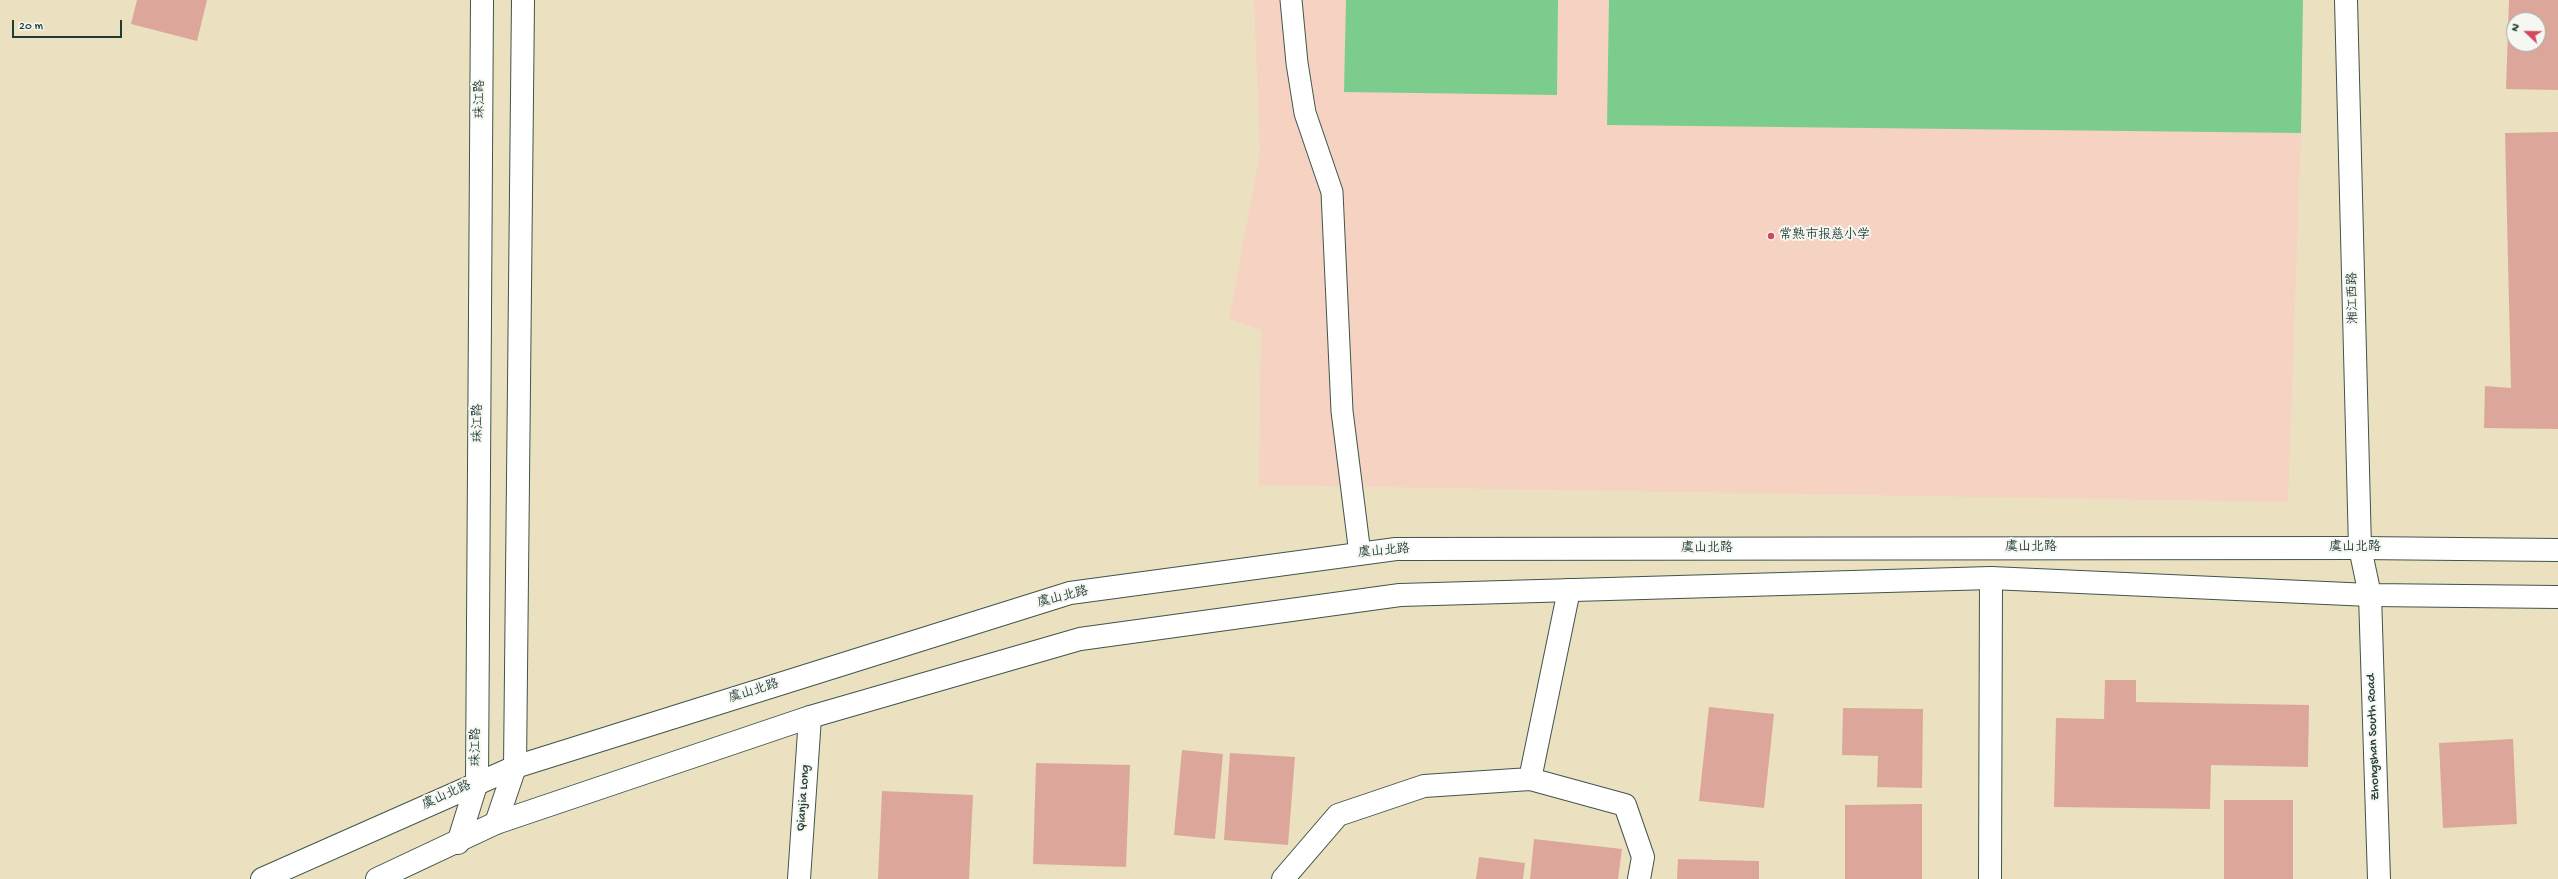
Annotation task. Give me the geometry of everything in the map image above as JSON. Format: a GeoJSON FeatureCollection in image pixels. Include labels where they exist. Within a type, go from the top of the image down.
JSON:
{"type":"FeatureCollection","features":[{"type":"Feature","properties":{"kind":"main road","name":"珠江路"},"geometry":{"type":"LineString","coordinates":[[458,843],[477,782],[482,0]]}},
{"type":"Feature","properties":{"kind":"main road"},"geometry":{"type":"LineString","coordinates":[[496,823],[515,767],[523,0]]}},
{"type":"Feature","properties":{"kind":"main road","name":"湘江西路"},"geometry":{"type":"LineString","coordinates":[[2346,0],[2360,548],[2370,595]]}},
{"type":"Feature","properties":{"kind":"main road","name":"虞山北路"},"geometry":{"type":"LineString","coordinates":[[262,879],[477,782],[515,767],[1070,593],[1396,549],[2360,548],[2558,550]]}},
{"type":"Feature","properties":{"kind":"main road"},"geometry":{"type":"LineString","coordinates":[[1990,879],[1991,578]]}},
{"type":"Feature","properties":{"kind":"main road"},"geometry":{"type":"LineString","coordinates":[[377,879],[458,843],[496,823],[810,717],[1080,639],[1400,595],[1991,578],[2370,595],[2558,597]]}},
{"type":"Feature","properties":{"kind":"main road"},"geometry":{"type":"LineString","coordinates":[[1530,779],[1569,590]]}},
{"type":"Feature","properties":{"kind":"main road","name":"Zhongshan South Road"},"geometry":{"type":"LineString","coordinates":[[2370,595],[2379,879]]}},
{"type":"Feature","properties":{"kind":"main road","name":"Qianjia Long"},"geometry":{"type":"LineString","coordinates":[[799,879],[810,717]]}},
{"type":"Feature","properties":{"kind":"main road"},"geometry":{"type":"LineString","coordinates":[[1283,879],[1338,815],[1424,786],[1530,779],[1625,805],[1643,857],[1639,879]]}},
{"type":"Feature","properties":{"kind":"lane"},"geometry":{"type":"LineString","coordinates":[[1291,0],[1304,114],[1332,192],[1342,411],[1360,554]]}},
{"type":"Feature","properties":{"kind":"shaded area","name":"常熟市报慈小学"},"geometry":{"type":"Polygon","coordinates":[[[1254,0],[2303,0],[2301,133],[2288,502],[1259,485],[1261,330],[1229,319],[1260,153],[1254,0]]]}},
{"type":"Feature","properties":{"kind":"green space"},"geometry":{"type":"Polygon","coordinates":[[[1346,0],[1558,0],[1557,95],[1344,92],[1346,0]]]}},
{"type":"Feature","properties":{"kind":"green space"},"geometry":{"type":"Polygon","coordinates":[[[1609,0],[2303,0],[2301,133],[1607,125],[1609,0]]]}},
{"type":"Feature","properties":{"kind":"building"},"geometry":{"type":"Polygon","coordinates":[[[137,0],[207,0],[197,41],[131,24],[137,0]]]}},
{"type":"Feature","properties":{"kind":"building"},"geometry":{"type":"Polygon","coordinates":[[[2509,0],[2558,0],[2558,90],[2506,89],[2507,52],[2546,52],[2546,12],[2509,12],[2509,0]]]}},
{"type":"Feature","properties":{"kind":"building"},"geometry":{"type":"Polygon","coordinates":[[[2558,132],[2558,429],[2484,428],[2485,386],[2511,388],[2505,133],[2558,132]]]}},
{"type":"Feature","properties":{"kind":"building"},"geometry":{"type":"Polygon","coordinates":[[[2105,680],[2136,680],[2136,702],[2309,705],[2308,767],[2211,765],[2210,809],[2054,807],[2056,718],[2104,719],[2105,680]]]}},
{"type":"Feature","properties":{"kind":"building"},"geometry":{"type":"Polygon","coordinates":[[[1709,707],[1774,714],[1764,808],[1699,801],[1709,707]]]}},
{"type":"Feature","properties":{"kind":"building"},"geometry":{"type":"Polygon","coordinates":[[[1843,708],[1923,709],[1922,788],[1877,787],[1878,756],[1842,755],[1843,708]]]}},
{"type":"Feature","properties":{"kind":"building"},"geometry":{"type":"Polygon","coordinates":[[[2513,739],[2517,824],[2443,828],[2439,743],[2513,739]]]}},
{"type":"Feature","properties":{"kind":"building"},"geometry":{"type":"Polygon","coordinates":[[[1182,750],[1223,754],[1215,839],[1174,835],[1182,750]]]}},
{"type":"Feature","properties":{"kind":"building"},"geometry":{"type":"Polygon","coordinates":[[[1230,753],[1295,757],[1288,845],[1224,840],[1230,753]]]}},
{"type":"Feature","properties":{"kind":"building"},"geometry":{"type":"Polygon","coordinates":[[[1036,763],[1130,765],[1126,867],[1033,864],[1036,763]]]}},
{"type":"Feature","properties":{"kind":"building"},"geometry":{"type":"Polygon","coordinates":[[[882,791],[973,795],[969,879],[878,879],[882,791]]]}},
{"type":"Feature","properties":{"kind":"building"},"geometry":{"type":"Polygon","coordinates":[[[2224,800],[2293,800],[2293,879],[2224,879],[2224,800]]]}},
{"type":"Feature","properties":{"kind":"building"},"geometry":{"type":"Polygon","coordinates":[[[1922,804],[1922,879],[1845,879],[1845,805],[1922,804]]]}},
{"type":"Feature","properties":{"kind":"building"},"geometry":{"type":"Polygon","coordinates":[[[1534,839],[1622,849],[1618,879],[1530,879],[1534,839]]]}},
{"type":"Feature","properties":{"kind":"building"},"geometry":{"type":"Polygon","coordinates":[[[1479,857],[1525,863],[1523,879],[1476,879],[1479,857]]]}},
{"type":"Feature","properties":{"kind":"building"},"geometry":{"type":"Polygon","coordinates":[[[1678,859],[1759,861],[1759,879],[1677,879],[1678,859]]]}},
{"type":"Feature","properties":{"kind":"place","name":"常熟市报慈小学"},"geometry":{"type":"Point","coordinates":[1771,236]}}]}
